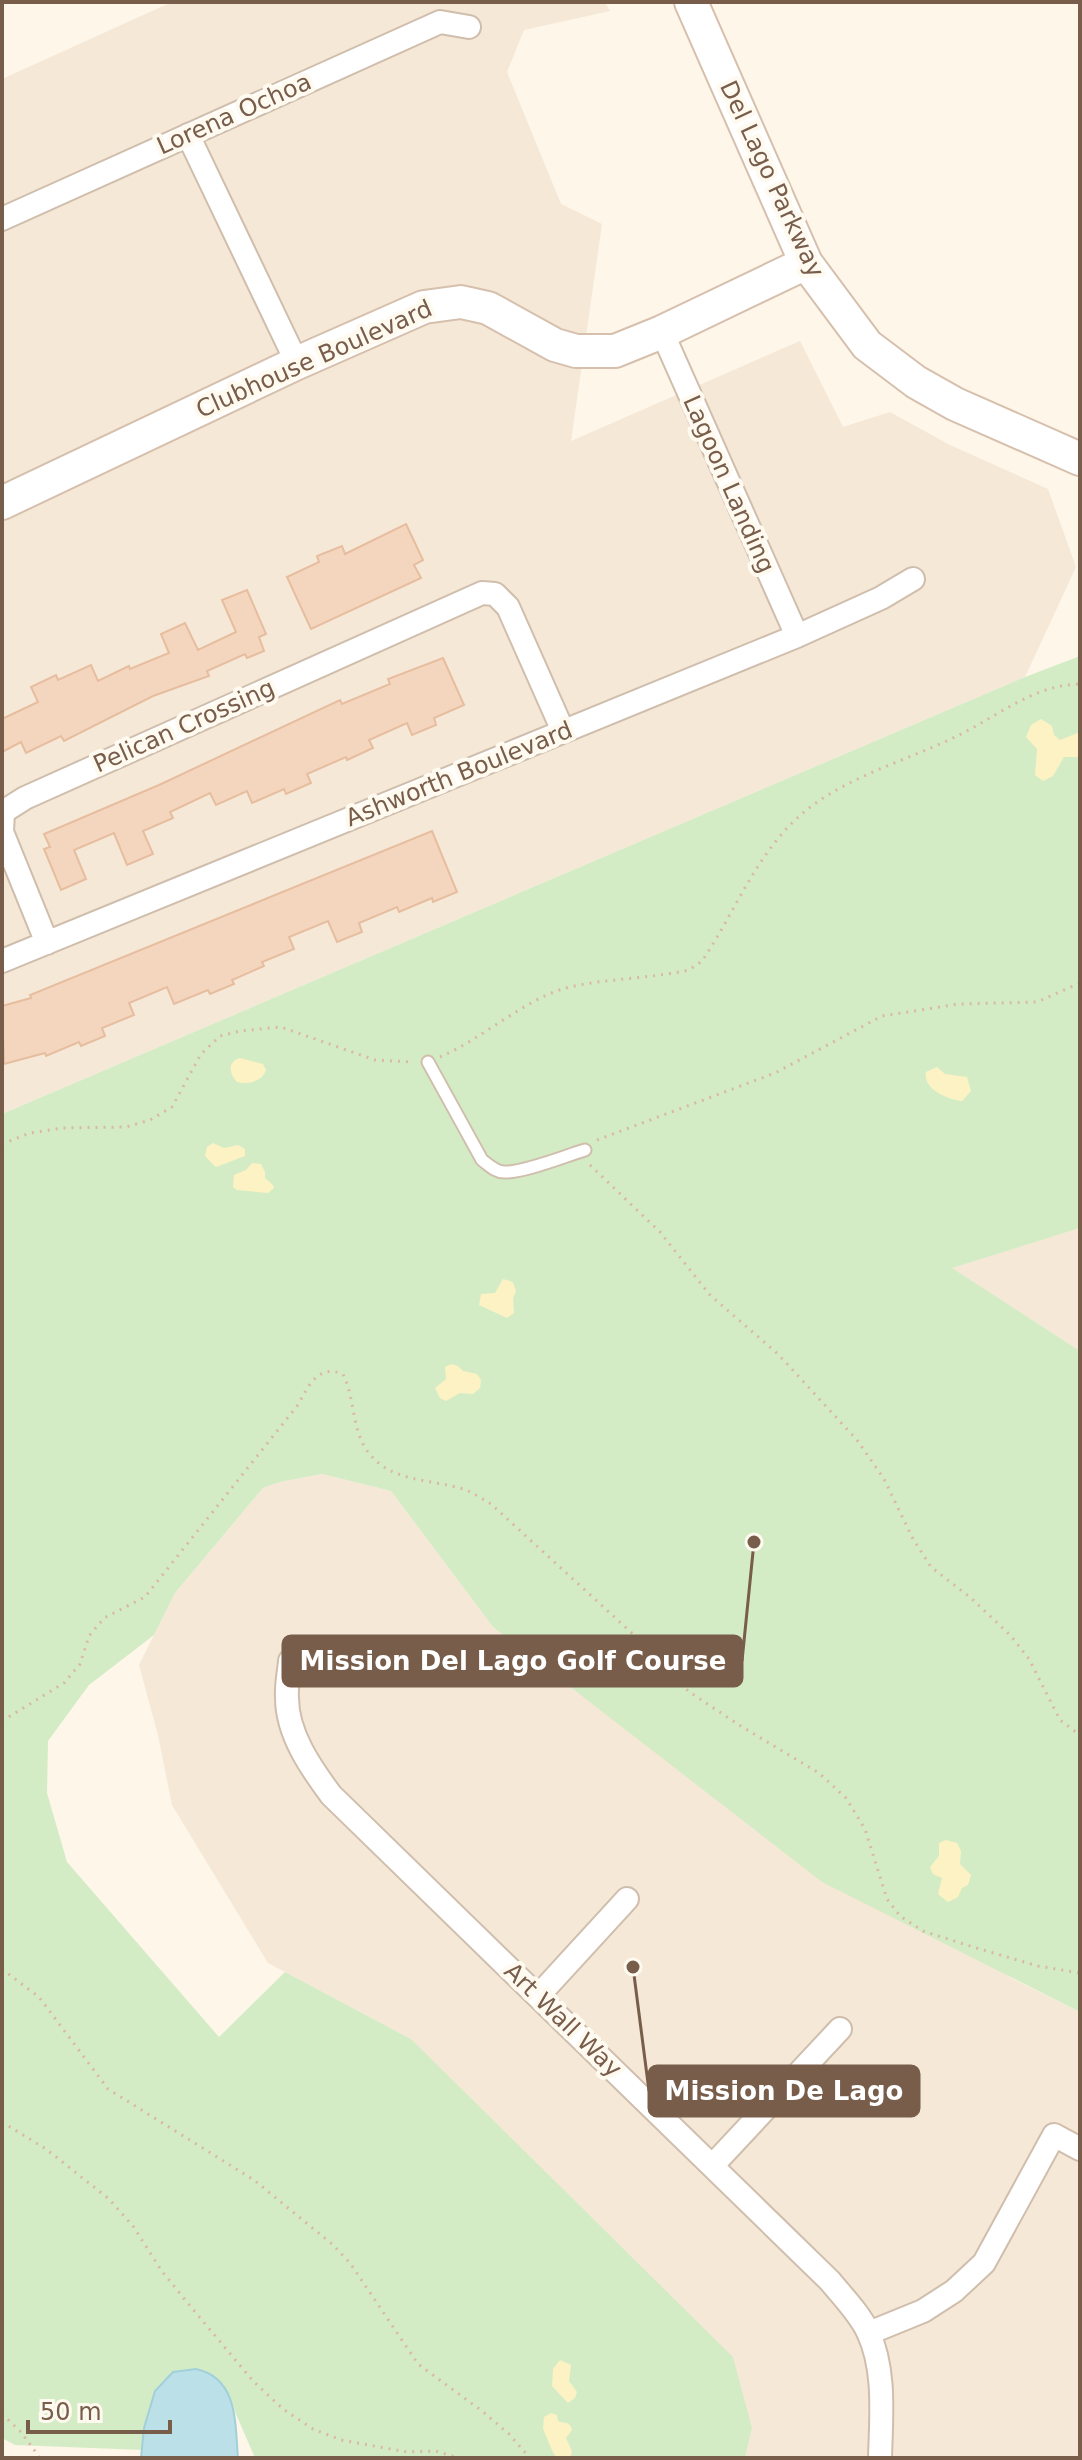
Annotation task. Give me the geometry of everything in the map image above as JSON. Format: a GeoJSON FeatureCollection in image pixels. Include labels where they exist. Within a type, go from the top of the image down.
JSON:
{"type":"FeatureCollection","features":[{"type":"Feature","properties":{"kind":"street","name":"Del Lago Parkway"},"geometry":{"type":"LineString","coordinates":[[691,2],[806,263],[867,345],[916,382],[955,404],[1080,459]]}},
{"type":"Feature","properties":{"kind":"street","name":"Lorena Ochoa"},"geometry":{"type":"LineString","coordinates":[[2,219],[440,22],[469,27]]}},
{"type":"Feature","properties":{"kind":"street"},"geometry":{"type":"LineString","coordinates":[[188,135],[297,363]]}},
{"type":"Feature","properties":{"kind":"street","name":"Clubhouse Boulevard"},"geometry":{"type":"LineString","coordinates":[[2,503],[297,363],[424,307],[461,302],[488,308],[555,345],[576,351],[615,351],[662,332],[806,263]]}},
{"type":"Feature","properties":{"kind":"street","name":"Lagoon Landing"},"geometry":{"type":"LineString","coordinates":[[662,332],[797,636]]}},
{"type":"Feature","properties":{"kind":"street","name":"Ashworth Boulevard"},"geometry":{"type":"LineString","coordinates":[[2,961],[797,636],[881,598],[913,579]]}},
{"type":"Feature","properties":{"kind":"street","name":"Pelican Crossing"},"geometry":{"type":"LineString","coordinates":[[47,943],[2,832],[3,812],[39,791],[482,593],[495,594],[508,607],[563,731]]}},
{"type":"Feature","properties":{"kind":"street","name":"Art Wall Way"},"geometry":{"type":"LineString","coordinates":[[290,1661],[286,1697],[288,1713],[297,1738],[331,1795],[830,2281],[869,2333],[881,2394],[880,2458]]}},
{"type":"Feature","properties":{"kind":"street"},"geometry":{"type":"LineString","coordinates":[[539,1995],[627,1899]]}},
{"type":"Feature","properties":{"kind":"street"},"geometry":{"type":"LineString","coordinates":[[712,2166],[840,2029]]}},
{"type":"Feature","properties":{"kind":"street"},"geometry":{"type":"LineString","coordinates":[[869,2333],[923,2311],[954,2291],[984,2263],[1054,2135],[1080,2149]]}},
{"type":"Feature","properties":{"kind":"lane"},"geometry":{"type":"LineString","coordinates":[[428,1062],[482,1160],[494,1170],[519,1170],[585,1150]]}},
{"type":"Feature","properties":{"kind":"path"},"geometry":{"type":"LineString","coordinates":[[2,1144],[30,1133],[62,1128],[126,1127],[150,1120],[172,1107],[201,1054],[220,1036],[281,1027],[375,1060],[428,1062],[454,1051],[538,1000],[564,988],[689,970],[702,961],[768,854],[790,825],[812,806],[836,790],[965,732],[1023,698],[1049,689],[1080,684]]}},
{"type":"Feature","properties":{"kind":"path"},"geometry":{"type":"LineString","coordinates":[[1080,983],[1037,1002],[959,1004],[882,1016],[775,1073],[595,1141],[585,1150],[589,1163],[660,1232],[710,1295],[778,1354],[857,1440],[884,1479],[926,1560],[1011,1636],[1029,1659],[1060,1720],[1080,1735]]}},
{"type":"Feature","properties":{"kind":"path"},"geometry":{"type":"LineString","coordinates":[[2,1721],[64,1683],[80,1664],[89,1636],[104,1618],[145,1597],[297,1406],[311,1382],[331,1369],[343,1374],[351,1390],[362,1443],[375,1461],[392,1474],[467,1490],[491,1504],[646,1646],[688,1691],[819,1773],[846,1798],[865,1829],[887,1899],[900,1916],[923,1931],[1038,1966],[1080,1973]]}},
{"type":"Feature","properties":{"kind":"path"},"geometry":{"type":"LineString","coordinates":[[2,1969],[39,1997],[108,2089],[254,2180],[332,2244],[350,2263],[418,2364],[482,2411],[509,2434],[530,2458]]}},
{"type":"Feature","properties":{"kind":"path"},"geometry":{"type":"LineString","coordinates":[[2,2122],[46,2149],[109,2199],[133,2226],[161,2270],[186,2301],[253,2381],[283,2409],[313,2429],[341,2440],[407,2452],[436,2451],[458,2458]]}},
{"type":"Feature","properties":{"kind":"path"},"geometry":{"type":"LineString","coordinates":[[2,2414],[21,2432],[40,2458]]}},
{"type":"Feature","properties":{"kind":"shaded area"},"geometry":{"type":"Polygon","coordinates":[[[172,2],[605,2],[610,11],[524,30],[507,72],[561,204],[602,224],[571,441],[800,341],[843,427],[890,412],[950,445],[1048,489],[1076,567],[1025,677],[2,1114],[2,79],[172,2]]]}},
{"type":"Feature","properties":{"kind":"shaded area"},"geometry":{"type":"Polygon","coordinates":[[[1080,1228],[1080,1351],[951,1268],[1080,1228]]]}},
{"type":"Feature","properties":{"kind":"shaded area"},"geometry":{"type":"Polygon","coordinates":[[[322,1474],[391,1491],[493,1627],[1011,1978],[1080,2012],[1080,2458],[745,2458],[752,2428],[411,2039],[268,1963],[172,1805],[158,1735],[139,1665],[175,1593],[263,1488],[322,1474]]]}},
{"type":"Feature","properties":{"kind":"green space"},"geometry":{"type":"Polygon","coordinates":[[[1080,656],[1080,1228],[952,1268],[1080,1351],[1080,2012],[822,1882],[493,1627],[391,1491],[322,1474],[263,1488],[175,1593],[154,1635],[89,1685],[48,1741],[47,1793],[67,1862],[219,2037],[285,1972],[411,2039],[733,2357],[752,2428],[745,2458],[255,2458],[223,2384],[156,2391],[144,2427],[143,2450],[15,2445],[2,2438],[2,1114],[1080,656]]]}},
{"type":"Feature","properties":{"kind":"sand"},"geometry":{"type":"Polygon","coordinates":[[[1041,719],[1052,726],[1054,735],[1060,740],[1080,732],[1080,757],[1064,757],[1053,776],[1043,781],[1035,775],[1037,749],[1026,737],[1031,725],[1041,719]]]}},
{"type":"Feature","properties":{"kind":"sand"},"geometry":{"type":"Polygon","coordinates":[[[240,1058],[263,1064],[266,1070],[262,1077],[246,1083],[237,1082],[231,1068],[233,1062],[240,1058]]]}},
{"type":"Feature","properties":{"kind":"sand"},"geometry":{"type":"Polygon","coordinates":[[[937,1067],[945,1074],[967,1077],[971,1091],[962,1101],[943,1095],[928,1083],[926,1072],[937,1067]]]}},
{"type":"Feature","properties":{"kind":"sand"},"geometry":{"type":"Polygon","coordinates":[[[213,1143],[224,1148],[238,1145],[245,1149],[245,1156],[216,1167],[205,1156],[207,1147],[213,1143]]]}},
{"type":"Feature","properties":{"kind":"sand"},"geometry":{"type":"Polygon","coordinates":[[[252,1163],[261,1164],[265,1178],[273,1185],[274,1188],[268,1193],[233,1187],[234,1175],[246,1170],[252,1163]]]}},
{"type":"Feature","properties":{"kind":"sand"},"geometry":{"type":"Polygon","coordinates":[[[503,1279],[513,1282],[516,1291],[514,1313],[507,1318],[479,1305],[481,1294],[495,1293],[503,1279]]]}},
{"type":"Feature","properties":{"kind":"sand"},"geometry":{"type":"Polygon","coordinates":[[[451,1364],[477,1374],[481,1380],[480,1388],[473,1394],[460,1393],[446,1401],[440,1398],[435,1388],[446,1379],[445,1367],[451,1364]]]}},
{"type":"Feature","properties":{"kind":"sand"},"geometry":{"type":"Polygon","coordinates":[[[946,1840],[957,1843],[961,1851],[960,1864],[971,1875],[968,1885],[962,1888],[958,1897],[948,1902],[938,1894],[942,1878],[933,1874],[930,1867],[939,1856],[939,1843],[946,1840]]]}},
{"type":"Feature","properties":{"kind":"sand"},"geometry":{"type":"Polygon","coordinates":[[[560,2360],[571,2365],[569,2381],[577,2392],[568,2403],[552,2386],[553,2369],[560,2360]]]}},
{"type":"Feature","properties":{"kind":"sand"},"geometry":{"type":"Polygon","coordinates":[[[551,2413],[557,2415],[558,2421],[571,2427],[566,2438],[572,2451],[570,2458],[557,2458],[551,2449],[543,2429],[544,2417],[551,2413]]]}},
{"type":"Feature","properties":{"kind":"water"},"geometry":{"type":"Polygon","coordinates":[[[196,2369],[210,2374],[227,2392],[232,2404],[238,2458],[141,2458],[144,2428],[155,2391],[173,2372],[196,2369]]]}},
{"type":"Feature","properties":{"kind":"building"},"geometry":{"type":"Polygon","coordinates":[[[406,524],[423,560],[414,565],[421,578],[311,629],[287,577],[319,562],[317,556],[342,546],[345,554],[406,524]]]}},
{"type":"Feature","properties":{"kind":"building"},"geometry":{"type":"Polygon","coordinates":[[[247,590],[266,634],[259,637],[264,651],[247,658],[245,654],[207,671],[209,676],[153,696],[64,741],[61,736],[26,753],[21,742],[2,752],[2,719],[38,702],[31,687],[56,675],[58,680],[91,665],[98,681],[129,666],[130,669],[169,653],[161,634],[185,623],[198,650],[236,632],[222,600],[247,590]]]}},
{"type":"Feature","properties":{"kind":"building"},"geometry":{"type":"Polygon","coordinates":[[[443,658],[464,705],[434,718],[436,725],[412,735],[407,723],[369,740],[373,748],[307,774],[311,783],[286,794],[284,789],[252,803],[247,791],[216,805],[210,793],[170,812],[173,818],[143,831],[153,854],[127,865],[114,833],[74,850],[86,879],[61,890],[44,849],[50,847],[44,834],[159,785],[340,700],[342,704],[390,684],[388,679],[443,658]]]}},
{"type":"Feature","properties":{"kind":"building"},"geometry":{"type":"Polygon","coordinates":[[[432,831],[457,892],[433,902],[432,898],[399,912],[397,907],[359,923],[362,932],[337,942],[328,921],[289,937],[294,949],[262,962],[264,966],[232,980],[234,984],[210,994],[208,990],[174,1004],[167,987],[129,1003],[134,1015],[102,1028],[105,1036],[81,1046],[79,1042],[46,1056],[45,1053],[4,1064],[2,1006],[31,998],[30,995],[432,831]]]}},
{"type":"Feature","properties":{"kind":"place","name":"Mission Del Lago Golf Course"},"geometry":{"type":"Point","coordinates":[754,1542]}},
{"type":"Feature","properties":{"kind":"place","name":"Mission De Lago"},"geometry":{"type":"Point","coordinates":[633,1967]}}]}
